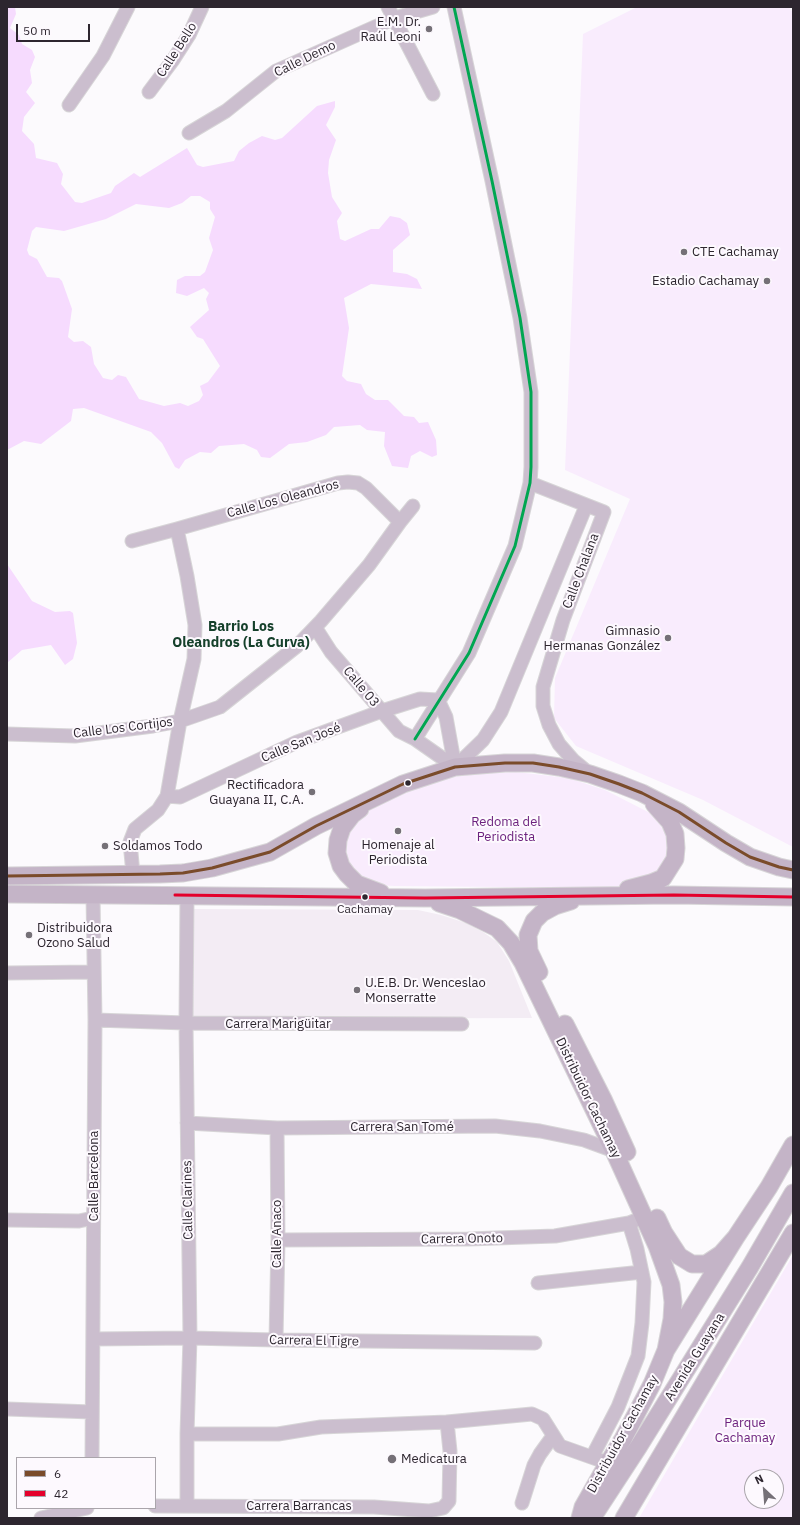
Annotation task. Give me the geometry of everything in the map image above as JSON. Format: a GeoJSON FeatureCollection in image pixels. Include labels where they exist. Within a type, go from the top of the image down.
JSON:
{"type":"FeatureCollection","features":[{"type":"Feature","properties":{"kind":"main road"},"geometry":{"type":"LineString","coordinates":[[7,876],[183,873],[212,868],[270,852],[316,826],[403,784],[455,767],[504,762],[533,763],[559,767],[590,774],[642,793],[679,812],[750,857],[793,870]]}},
{"type":"Feature","properties":{"kind":"main road"},"geometry":{"type":"LineString","coordinates":[[587,897],[620,891],[651,883],[663,878],[675,860],[675,834],[670,822],[660,809],[642,793]]}},
{"type":"Feature","properties":{"kind":"main road"},"geometry":{"type":"LineString","coordinates":[[374,798],[352,815],[342,828],[337,846],[337,853],[340,863],[347,874],[357,884],[383,894],[425,898]]}},
{"type":"Feature","properties":{"kind":"main road"},"geometry":{"type":"LineString","coordinates":[[7,894],[425,898],[674,895],[793,897]]}},
{"type":"Feature","properties":{"kind":"main road","name":"Distribuidor Cachamay"},"geometry":{"type":"LineString","coordinates":[[587,897],[555,906],[542,913],[534,921],[528,935],[529,951],[603,1099],[664,1233],[679,1256],[692,1264],[706,1264],[721,1254],[736,1237]]}},
{"type":"Feature","properties":{"kind":"main road","name":"Distribuidor Cachamay"},"geometry":{"type":"LineString","coordinates":[[425,898],[477,917],[496,928],[511,943],[522,962],[614,1151],[636,1220],[657,1246],[672,1291],[674,1302],[666,1350]]}},
{"type":"Feature","properties":{"kind":"main road","name":"Distribuidor Cachamay"},"geometry":{"type":"LineString","coordinates":[[580,1518],[600,1460],[623,1439],[652,1384],[666,1350],[769,1187],[793,1145]]}},
{"type":"Feature","properties":{"kind":"main road","name":"Avenida Guayana"},"geometry":{"type":"LineString","coordinates":[[592,1518],[648,1433],[750,1267],[793,1192]]}},
{"type":"Feature","properties":{"kind":"main road","name":"Avenida Guayana"},"geometry":{"type":"LineString","coordinates":[[624,1518],[793,1233]]}},
{"type":"Feature","properties":{"kind":"street"},"geometry":{"type":"LineString","coordinates":[[69,105],[103,56],[128,7]]}},
{"type":"Feature","properties":{"kind":"street","name":"Calle Bello"},"geometry":{"type":"LineString","coordinates":[[149,92],[173,60],[189,34],[202,7]]}},
{"type":"Feature","properties":{"kind":"street","name":"Calle Demo"},"geometry":{"type":"LineString","coordinates":[[189,133],[226,111],[276,71],[392,12],[433,7]]}},
{"type":"Feature","properties":{"kind":"street"},"geometry":{"type":"LineString","coordinates":[[415,739],[438,700],[469,653],[515,546],[530,483],[531,467],[531,392],[520,318],[454,7]]}},
{"type":"Feature","properties":{"kind":"street"},"geometry":{"type":"LineString","coordinates":[[392,12],[433,94]]}},
{"type":"Feature","properties":{"kind":"street","name":"Calle Los Oleandros"},"geometry":{"type":"LineString","coordinates":[[132,541],[338,483],[348,482],[358,483],[366,488],[400,522]]}},
{"type":"Feature","properties":{"kind":"street","name":"Calle Chalana"},"geometry":{"type":"LineString","coordinates":[[530,483],[604,512],[563,620],[543,687],[543,706],[549,725],[559,744],[573,760],[590,774]]}},
{"type":"Feature","properties":{"kind":"street","name":"Calle Los Cortijos"},"geometry":{"type":"LineString","coordinates":[[7,734],[75,736],[153,726],[180,721],[220,706],[297,646],[369,565],[400,522],[414,506]]}},
{"type":"Feature","properties":{"kind":"street","name":"Calle Chalana"},"geometry":{"type":"LineString","coordinates":[[455,767],[483,740],[501,712],[586,506]]}},
{"type":"Feature","properties":{"kind":"street"},"geometry":{"type":"LineString","coordinates":[[133,874],[130,842],[134,829],[158,810],[167,796],[180,721],[194,659],[195,625],[177,529]]}},
{"type":"Feature","properties":{"kind":"street","name":"Calle 03"},"geometry":{"type":"LineString","coordinates":[[315,627],[331,652],[399,731],[415,739],[455,767]]}},
{"type":"Feature","properties":{"kind":"street","name":"Calle San José"},"geometry":{"type":"LineString","coordinates":[[167,796],[180,797],[297,742],[382,711],[420,699],[438,700]]}},
{"type":"Feature","properties":{"kind":"street"},"geometry":{"type":"LineString","coordinates":[[438,700],[446,717],[455,767]]}},
{"type":"Feature","properties":{"kind":"street","name":"Calle Barcelona"},"geometry":{"type":"LineString","coordinates":[[92,1457],[95,1020],[93,972],[93,894]]}},
{"type":"Feature","properties":{"kind":"street","name":"Calle Clarines"},"geometry":{"type":"LineString","coordinates":[[187,895],[186,1023],[190,1338],[187,1434],[187,1505]]}},
{"type":"Feature","properties":{"kind":"street"},"geometry":{"type":"LineString","coordinates":[[7,973],[93,972]]}},
{"type":"Feature","properties":{"kind":"street","name":"Carrera Marigüitar"},"geometry":{"type":"LineString","coordinates":[[95,1020],[186,1023],[462,1024]]}},
{"type":"Feature","properties":{"kind":"street","name":"Carrera San Tomé"},"geometry":{"type":"LineString","coordinates":[[187,1123],[277,1128],[495,1126],[540,1131],[584,1140],[614,1151]]}},
{"type":"Feature","properties":{"kind":"street","name":"Calle Anaco"},"geometry":{"type":"LineString","coordinates":[[276,1340],[278,1240],[277,1128]]}},
{"type":"Feature","properties":{"kind":"street"},"geometry":{"type":"LineString","coordinates":[[7,1220],[79,1221],[93,1218]]}},
{"type":"Feature","properties":{"kind":"street"},"geometry":{"type":"LineString","coordinates":[[187,1434],[278,1434],[321,1427],[447,1422],[532,1414],[543,1419],[560,1446],[600,1460],[618,1407],[638,1356],[642,1323],[644,1282],[637,1249],[636,1220]]}},
{"type":"Feature","properties":{"kind":"street","name":"Carrera Onoto"},"geometry":{"type":"LineString","coordinates":[[278,1240],[468,1239],[555,1236],[636,1220]]}},
{"type":"Feature","properties":{"kind":"street"},"geometry":{"type":"LineString","coordinates":[[538,1282],[642,1272]]}},
{"type":"Feature","properties":{"kind":"street","name":"Carrera El Tigre"},"geometry":{"type":"LineString","coordinates":[[92,1339],[190,1338],[535,1343]]}},
{"type":"Feature","properties":{"kind":"street"},"geometry":{"type":"LineString","coordinates":[[7,1409],[92,1412]]}},
{"type":"Feature","properties":{"kind":"street","name":"Carrera Barrancas"},"geometry":{"type":"LineString","coordinates":[[156,1506],[374,1507],[429,1510],[443,1508],[449,1501],[450,1451],[447,1422]]}},
{"type":"Feature","properties":{"kind":"street"},"geometry":{"type":"LineString","coordinates":[[522,1503],[534,1465],[540,1454],[554,1436]]}},
{"type":"Feature","properties":{"kind":"street"},"geometry":{"type":"LineString","coordinates":[[41,1518],[82,1509]]}},
{"type":"Feature","properties":{"kind":"shaded area"},"geometry":{"type":"Polygon","coordinates":[[[7,7],[15,7],[16,14],[10,28],[19,35],[22,44],[32,50],[35,57],[30,70],[32,83],[26,92],[35,103],[24,117],[22,131],[34,144],[36,158],[57,163],[63,174],[61,184],[75,202],[82,203],[111,193],[115,186],[134,173],[140,177],[187,148],[197,165],[203,167],[234,161],[239,151],[249,143],[262,136],[275,140],[282,138],[317,106],[335,101],[335,107],[326,125],[336,140],[329,160],[328,173],[332,197],[342,213],[337,221],[340,239],[345,241],[371,229],[379,229],[390,216],[400,218],[407,223],[410,235],[393,250],[393,272],[407,274],[417,279],[422,289],[371,284],[344,298],[349,328],[342,376],[347,381],[361,384],[366,394],[375,400],[388,400],[404,416],[414,417],[419,423],[428,422],[436,440],[437,455],[432,457],[420,451],[411,456],[408,468],[392,466],[384,446],[385,432],[367,430],[360,425],[334,427],[326,435],[307,442],[289,444],[270,458],[261,457],[257,450],[244,444],[219,446],[211,453],[200,452],[185,460],[179,469],[175,467],[162,443],[151,432],[84,408],[73,409],[71,421],[41,444],[24,441],[7,450],[7,7]],[[191,196],[182,203],[169,208],[136,204],[106,219],[64,231],[36,227],[32,231],[27,250],[29,255],[37,259],[47,277],[59,278],[62,281],[72,309],[68,337],[74,342],[83,341],[91,347],[94,364],[103,378],[112,380],[118,375],[126,377],[139,399],[164,406],[180,403],[188,406],[199,401],[203,395],[200,386],[208,382],[220,366],[203,339],[197,337],[190,327],[209,310],[206,299],[209,293],[204,288],[187,296],[176,293],[177,280],[185,276],[200,276],[205,272],[213,250],[209,238],[215,217],[210,209],[210,202],[200,196],[191,196]]]}},
{"type":"Feature","properties":{"kind":"shaded area"},"geometry":{"type":"Polygon","coordinates":[[[7,564],[32,601],[55,612],[70,611],[73,613],[77,643],[73,659],[65,665],[51,645],[22,650],[7,663],[7,564]]]}},
{"type":"Feature","properties":{"kind":"shaded area","name":"U.E.B. Dr. Wenceslao Monserratte"},"geometry":{"type":"Polygon","coordinates":[[[194,909],[418,910],[466,923],[483,932],[497,942],[509,961],[532,1018],[193,1019],[194,909]]]}},
{"type":"Feature","properties":{"kind":"green space","name":"CTE Cachamay"},"geometry":{"type":"Polygon","coordinates":[[[637,7],[789,7],[791,11],[793,9],[793,847],[703,800],[576,746],[554,718],[555,678],[630,499],[565,470],[583,34],[637,7]]]}},
{"type":"Feature","properties":{"kind":"green space","name":"Redoma del Periodista"},"geometry":{"type":"Polygon","coordinates":[[[516,772],[568,778],[605,790],[652,814],[671,840],[663,869],[622,888],[395,886],[357,884],[340,850],[355,816],[415,786],[467,774],[516,772]]]}},
{"type":"Feature","properties":{"kind":"green space","name":"Parque Cachamay"},"geometry":{"type":"Polygon","coordinates":[[[793,1255],[793,1518],[639,1518],[793,1255]]]}},
{"type":"Feature","properties":{"kind":"transit line"},"geometry":{"type":"LineString","coordinates":[[415,739],[469,653],[515,546],[530,483],[531,467],[531,392],[520,318],[454,7]]}},
{"type":"Feature","properties":{"kind":"transit line","name":"6"},"geometry":{"type":"LineString","coordinates":[[7,876],[160,874],[183,873],[212,868],[270,852],[316,826],[403,784],[455,767],[505,763],[533,763],[559,767],[590,774],[619,784],[642,793],[679,812],[750,857],[793,870]]}},
{"type":"Feature","properties":{"kind":"transit line","name":"42"},"geometry":{"type":"LineString","coordinates":[[175,895],[425,898],[674,895],[793,897]]}},
{"type":"Feature","properties":{"kind":"place","name":"E.M. Dr. Raúl Leoni"},"geometry":{"type":"Point","coordinates":[429,29]}},
{"type":"Feature","properties":{"kind":"place","name":"CTE Cachamay"},"geometry":{"type":"Point","coordinates":[684,252]}},
{"type":"Feature","properties":{"kind":"place","name":"Estadio Cachamay"},"geometry":{"type":"Point","coordinates":[767,281]}},
{"type":"Feature","properties":{"kind":"place","name":"Gimnasio Hermanas González"},"geometry":{"type":"Point","coordinates":[668,638]}},
{"type":"Feature","properties":{"kind":"place","name":"Rectificadora Guayana II, C.A."},"geometry":{"type":"Point","coordinates":[312,792]}},
{"type":"Feature","properties":{"kind":"place","name":"Homenaje al Periodista"},"geometry":{"type":"Point","coordinates":[398,831]}},
{"type":"Feature","properties":{"kind":"place","name":"Soldamos Todo"},"geometry":{"type":"Point","coordinates":[105,846]}},
{"type":"Feature","properties":{"kind":"place","name":"Cachamay"},"geometry":{"type":"Point","coordinates":[365,897]}},
{"type":"Feature","properties":{"kind":"place","name":"Distribuidora Ozono Salud"},"geometry":{"type":"Point","coordinates":[29,935]}},
{"type":"Feature","properties":{"kind":"place","name":"U.E.B. Dr. Wenceslao Monserratte"},"geometry":{"type":"Point","coordinates":[357,990]}},
{"type":"Feature","properties":{"kind":"place","name":"Medicatura"},"geometry":{"type":"Point","coordinates":[392,1459]}},
{"type":"Feature","properties":{"kind":"district","name":"Barrio Los Oleandros (La Curva)"},"geometry":{"type":"Point","coordinates":[241,636]}}]}
